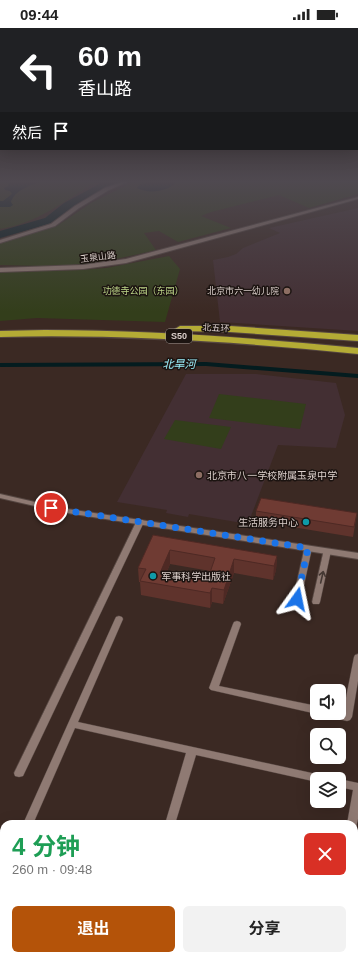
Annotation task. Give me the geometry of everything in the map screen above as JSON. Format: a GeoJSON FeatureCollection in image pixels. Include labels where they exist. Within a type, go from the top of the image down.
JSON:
{"type":"FeatureCollection","features":[{"type":"Feature","properties":{"kind":"highway","name":"北五环"},"geometry":{"type":"LineString","coordinates":[[0,328],[150,328],[232,333],[358,344]]}},
{"type":"Feature","properties":{"kind":"highway"},"geometry":{"type":"LineString","coordinates":[[150,328],[230,329],[358,338]]}},
{"type":"Feature","properties":{"kind":"highway","name":"北五环"},"geometry":{"type":"LineString","coordinates":[[0,334],[135,334],[229,339],[358,351]]}},
{"type":"Feature","properties":{"kind":"highway"},"geometry":{"type":"LineString","coordinates":[[135,334],[358,357]]}},
{"type":"Feature","properties":{"kind":"street"},"geometry":{"type":"LineString","coordinates":[[0,242],[51,225]]}},
{"type":"Feature","properties":{"kind":"street","name":"玉泉山路"},"geometry":{"type":"LineString","coordinates":[[0,270],[76,268],[126,261],[257,225]]}},
{"type":"Feature","properties":{"kind":"street"},"geometry":{"type":"LineString","coordinates":[[0,496],[48,508],[358,556]]}},
{"type":"Feature","properties":{"kind":"street"},"geometry":{"type":"LineString","coordinates":[[19,773],[140,522]]}},
{"type":"Feature","properties":{"kind":"street"},"geometry":{"type":"LineString","coordinates":[[297,599],[308,548]]}},
{"type":"Feature","properties":{"kind":"street"},"geometry":{"type":"LineString","coordinates":[[316,602],[327,551]]}},
{"type":"Feature","properties":{"kind":"street"},"geometry":{"type":"LineString","coordinates":[[30,820],[119,619]]}},
{"type":"Feature","properties":{"kind":"street"},"geometry":{"type":"LineString","coordinates":[[237,624],[214,688],[310,709]]}},
{"type":"Feature","properties":{"kind":"street"},"geometry":{"type":"LineString","coordinates":[[346,717],[358,657]]}},
{"type":"Feature","properties":{"kind":"street"},"geometry":{"type":"LineString","coordinates":[[72,724],[310,777]]}},
{"type":"Feature","properties":{"kind":"street"},"geometry":{"type":"LineString","coordinates":[[171,820],[192,751]]}},
{"type":"Feature","properties":{"kind":"street"},"geometry":{"type":"LineString","coordinates":[[346,784],[358,787],[353,820]]}},
{"type":"Feature","properties":{"kind":"shaded area","name":"北京市六一幼儿院"},"geometry":{"type":"Polygon","coordinates":[[[280,225],[358,225],[358,331],[220,322],[213,260],[236,254],[243,248],[280,233],[269,228],[280,225]]]}},
{"type":"Feature","properties":{"kind":"shaded area","name":"北京市八一学校附属玉泉中学"},"geometry":{"type":"Polygon","coordinates":[[[186,374],[256,374],[336,383],[345,415],[336,448],[278,445],[248,524],[189,514],[188,517],[166,513],[167,510],[117,502],[186,374]]]}},
{"type":"Feature","properties":{"kind":"green space"},"geometry":{"type":"Polygon","coordinates":[[[0,225],[15,225],[13,226],[0,229],[0,225]]]}},
{"type":"Feature","properties":{"kind":"green space"},"geometry":{"type":"Polygon","coordinates":[[[225,225],[231,228],[178,242],[159,231],[144,233],[156,250],[93,263],[35,266],[0,265],[0,243],[57,226],[225,225]]]}},
{"type":"Feature","properties":{"kind":"green space","name":"功德寺公园（东园）"},"geometry":{"type":"Polygon","coordinates":[[[169,256],[180,269],[165,322],[37,318],[0,321],[0,272],[106,268],[169,256]]]}},
{"type":"Feature","properties":{"kind":"green space"},"geometry":{"type":"Polygon","coordinates":[[[219,394],[306,404],[300,429],[209,418],[219,394]]]}},
{"type":"Feature","properties":{"kind":"green space"},"geometry":{"type":"Polygon","coordinates":[[[175,420],[231,427],[221,449],[164,439],[175,420]]]}},
{"type":"Feature","properties":{"kind":"water"},"geometry":{"type":"Polygon","coordinates":[[[19,225],[44,225],[0,238],[0,231],[19,225]]]}},
{"type":"Feature","properties":{"kind":"building"},"geometry":{"type":"Polygon","coordinates":[[[261,498],[357,513],[354,527],[256,511],[261,498]]]}},
{"type":"Feature","properties":{"kind":"building"},"geometry":{"type":"Polygon","coordinates":[[[153,535],[277,556],[274,566],[234,559],[224,590],[212,588],[210,593],[140,581],[146,569],[138,568],[153,535]],[[170,550],[160,573],[207,581],[215,558],[170,550]]]}},
{"type":"Feature","properties":{"kind":"waterway","name":"北旱河"},"geometry":{"type":"LineString","coordinates":[[0,365],[206,364],[358,376]]}},
{"type":"Feature","properties":{"kind":"place","name":"北京市六一幼儿院"},"geometry":{"type":"Point","coordinates":[287,291]}},
{"type":"Feature","properties":{"kind":"place","name":"北京市八一学校附属玉泉中学"},"geometry":{"type":"Point","coordinates":[199,475]}},
{"type":"Feature","properties":{"kind":"place","name":"生活服务中心"},"geometry":{"type":"Point","coordinates":[306,522]}},
{"type":"Feature","properties":{"kind":"place","name":"军事科学出版社"},"geometry":{"type":"Point","coordinates":[153,576]}},
{"type":"Feature","properties":{"kind":"route"},"geometry":{"type":"LineString","coordinates":[[51,508],[308,548],[297,599]]}}]}
